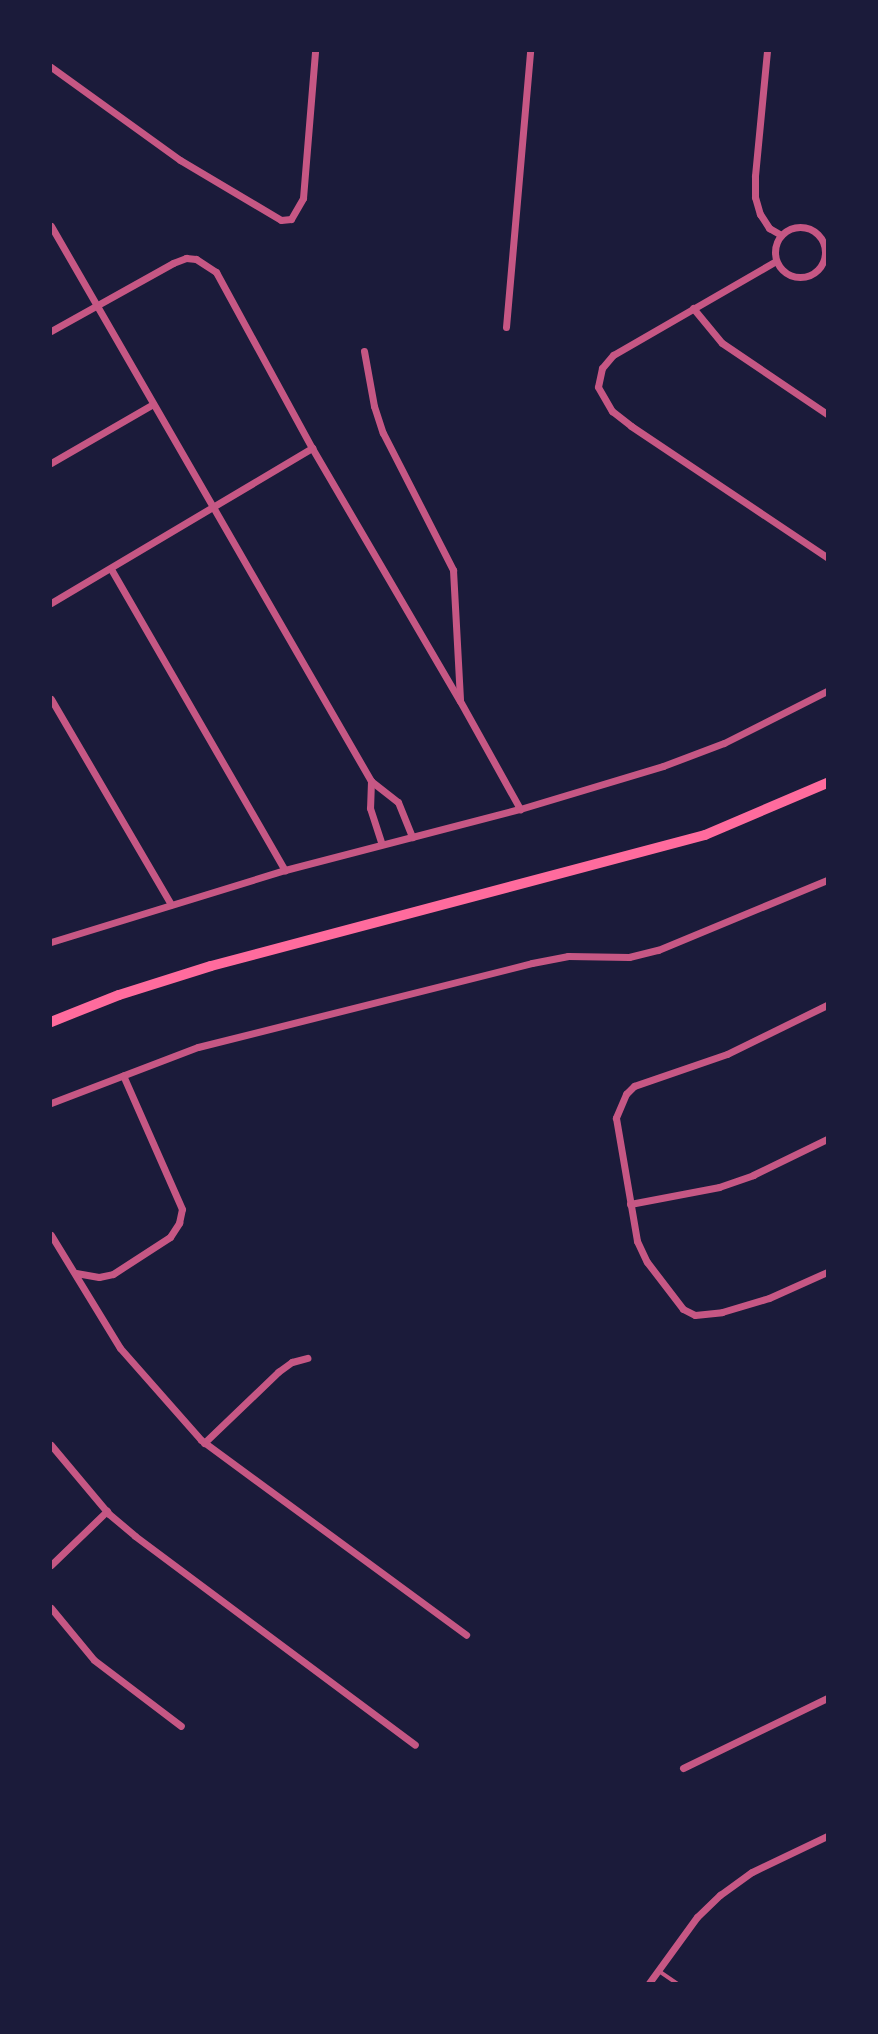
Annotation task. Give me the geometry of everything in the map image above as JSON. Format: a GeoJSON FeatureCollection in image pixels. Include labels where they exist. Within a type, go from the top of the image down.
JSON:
{"type":"FeatureCollection","features":[{"type":"Feature","properties":{"kind":"main road"},"geometry":{"type":"LineString","coordinates":[[51,1022],[119,995],[211,966],[705,835],[827,783]]}},
{"type":"Feature","properties":{"kind":"street"},"geometry":{"type":"LineString","coordinates":[[51,67],[180,160],[281,220],[291,219],[303,198],[315,51]]}},
{"type":"Feature","properties":{"kind":"street"},"geometry":{"type":"LineString","coordinates":[[506,327],[530,51]]}},
{"type":"Feature","properties":{"kind":"street"},"geometry":{"type":"LineString","coordinates":[[768,51],[755,197],[760,214],[769,228],[780,235]]}},
{"type":"Feature","properties":{"kind":"street"},"geometry":{"type":"LineString","coordinates":[[51,226],[372,781],[398,802],[412,837]]}},
{"type":"Feature","properties":{"kind":"street"},"geometry":{"type":"LineString","coordinates":[[804,226],[825,241],[824,268],[809,275],[793,276],[786,273],[776,261],[775,247],[780,235],[795,227],[804,226]]}},
{"type":"Feature","properties":{"kind":"street"},"geometry":{"type":"LineString","coordinates":[[51,331],[173,263],[187,258],[206,264],[227,288],[312,448],[520,809]]}},
{"type":"Feature","properties":{"kind":"street"},"geometry":{"type":"LineString","coordinates":[[776,261],[613,355],[602,368],[598,380],[601,398],[631,426],[827,557]]}},
{"type":"Feature","properties":{"kind":"street"},"geometry":{"type":"LineString","coordinates":[[693,308],[722,343],[827,414]]}},
{"type":"Feature","properties":{"kind":"street"},"geometry":{"type":"LineString","coordinates":[[364,351],[374,406],[383,433],[453,570],[460,701]]}},
{"type":"Feature","properties":{"kind":"street"},"geometry":{"type":"LineString","coordinates":[[51,463],[153,404]]}},
{"type":"Feature","properties":{"kind":"street"},"geometry":{"type":"LineString","coordinates":[[51,603],[312,448]]}},
{"type":"Feature","properties":{"kind":"street"},"geometry":{"type":"LineString","coordinates":[[110,569],[285,870]]}},
{"type":"Feature","properties":{"kind":"street"},"geometry":{"type":"LineString","coordinates":[[51,941],[285,870],[520,809],[663,766],[724,743],[827,691]]}},
{"type":"Feature","properties":{"kind":"street"},"geometry":{"type":"LineString","coordinates":[[51,699],[171,904]]}},
{"type":"Feature","properties":{"kind":"street"},"geometry":{"type":"LineString","coordinates":[[372,781],[370,808],[382,845]]}},
{"type":"Feature","properties":{"kind":"street"},"geometry":{"type":"LineString","coordinates":[[51,1103],[198,1047],[532,962],[568,956],[629,957],[658,950],[827,880]]}},
{"type":"Feature","properties":{"kind":"street"},"geometry":{"type":"LineString","coordinates":[[827,1005],[727,1054],[634,1086],[626,1094],[616,1118],[637,1241],[647,1262],[675,1302],[695,1315],[722,1312],[769,1298],[827,1272]]}},
{"type":"Feature","properties":{"kind":"street"},"geometry":{"type":"LineString","coordinates":[[76,1273],[99,1277],[113,1274],[170,1237],[179,1223],[182,1209],[122,1075]]}},
{"type":"Feature","properties":{"kind":"street"},"geometry":{"type":"LineString","coordinates":[[630,1204],[719,1187],[753,1175],[827,1139]]}},
{"type":"Feature","properties":{"kind":"street"},"geometry":{"type":"LineString","coordinates":[[51,1236],[120,1348],[204,1443],[466,1635]]}},
{"type":"Feature","properties":{"kind":"street"},"geometry":{"type":"LineString","coordinates":[[204,1443],[278,1372],[292,1362],[307,1357]]}},
{"type":"Feature","properties":{"kind":"street"},"geometry":{"type":"LineString","coordinates":[[51,1445],[107,1511],[170,1564],[415,1745]]}},
{"type":"Feature","properties":{"kind":"street"},"geometry":{"type":"LineString","coordinates":[[51,1565],[107,1511]]}},
{"type":"Feature","properties":{"kind":"street"},"geometry":{"type":"LineString","coordinates":[[51,1608],[94,1660],[181,1726]]}},
{"type":"Feature","properties":{"kind":"street"},"geometry":{"type":"LineString","coordinates":[[683,1768],[827,1698]]}},
{"type":"Feature","properties":{"kind":"street"},"geometry":{"type":"LineString","coordinates":[[649,1983],[697,1917],[720,1895],[752,1872],[827,1836]]}},
{"type":"Feature","properties":{"kind":"lane"},"geometry":{"type":"LineString","coordinates":[[657,1970],[677,1983]]}}]}
